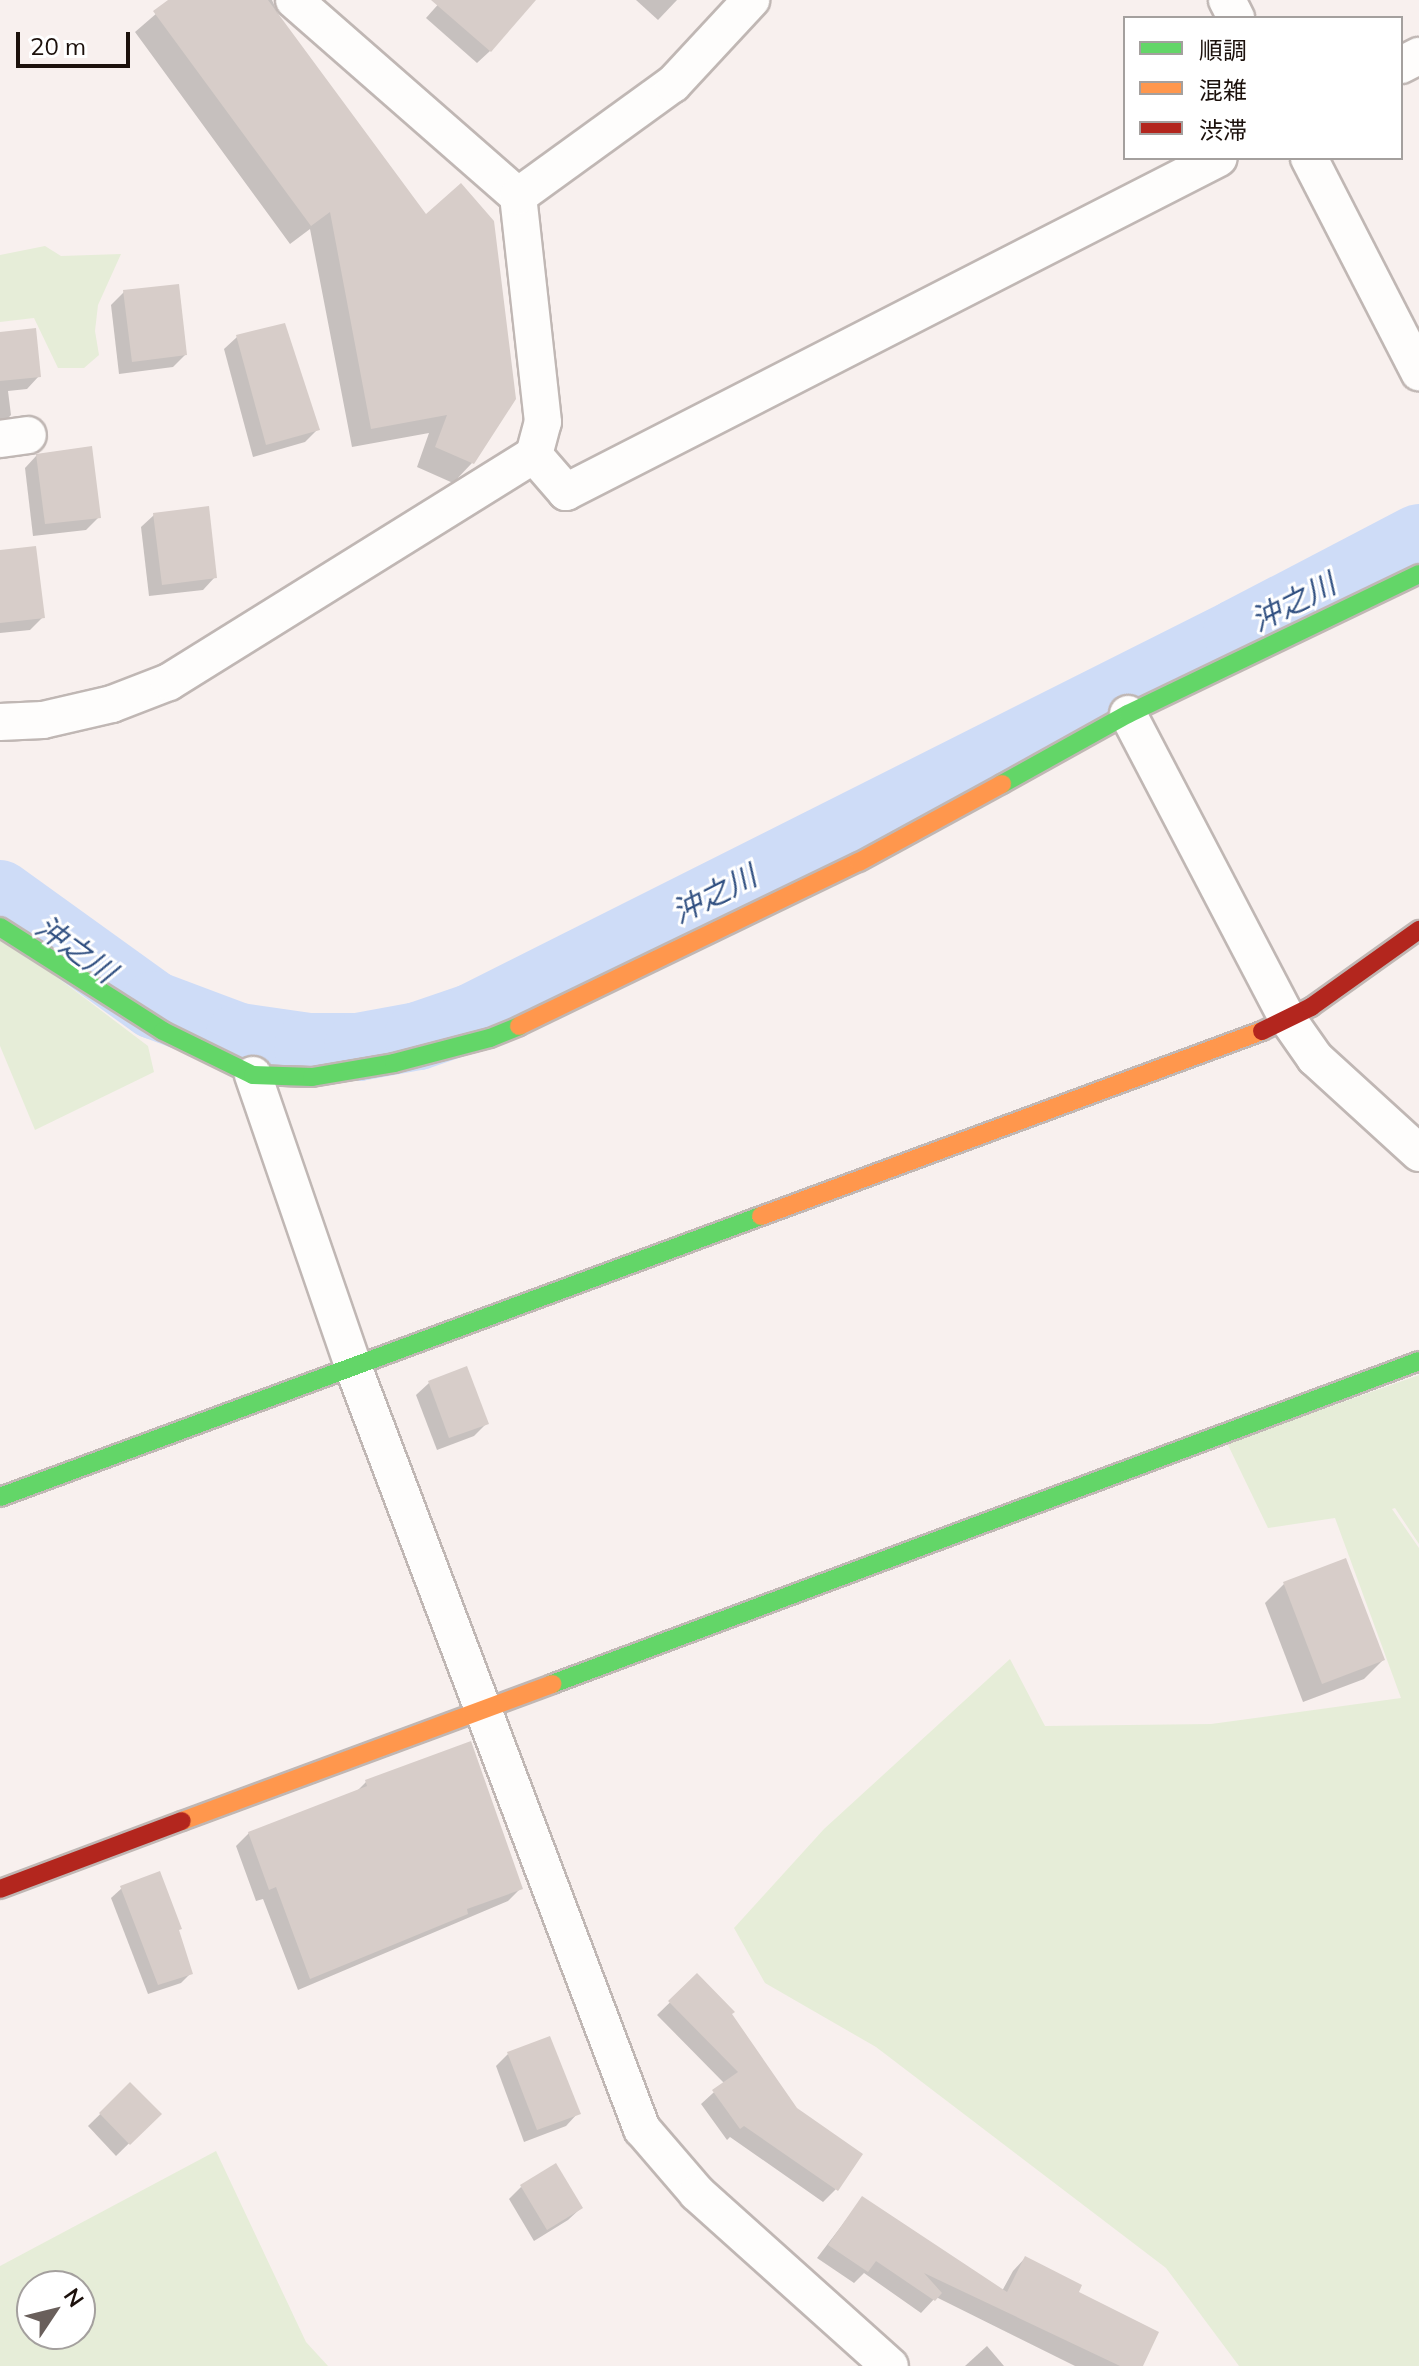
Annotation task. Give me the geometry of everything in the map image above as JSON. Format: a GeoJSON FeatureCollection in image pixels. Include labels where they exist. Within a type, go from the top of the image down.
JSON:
{"type":"FeatureCollection","features":[{"type":"Feature","properties":{"kind":"street"},"geometry":{"type":"LineString","coordinates":[[0,722],[43,720],[112,704],[169,682],[534,455],[543,422],[518,196],[294,0]]}},
{"type":"Feature","properties":{"kind":"street"},"geometry":{"type":"LineString","coordinates":[[518,196],[673,84],[751,0]]}},
{"type":"Feature","properties":{"kind":"street"},"geometry":{"type":"LineString","coordinates":[[534,455],[566,492],[1215,160]]}},
{"type":"Feature","properties":{"kind":"street"},"geometry":{"type":"LineString","coordinates":[[1310,160],[1419,372]]}},
{"type":"Feature","properties":{"kind":"street"},"geometry":{"type":"LineString","coordinates":[[0,927],[163,1031],[253,1075],[312,1077],[394,1063],[490,1038],[582,998],[859,862],[1128,714],[1419,574]]}},
{"type":"Feature","properties":{"kind":"street"},"geometry":{"type":"LineString","coordinates":[[1128,714],[1287,1018],[1315,1058],[1419,1153]]}},
{"type":"Feature","properties":{"kind":"street"},"geometry":{"type":"LineString","coordinates":[[0,1497],[354,1369],[1262,1031],[1311,1007],[1419,930]]}},
{"type":"Feature","properties":{"kind":"street"},"geometry":{"type":"LineString","coordinates":[[253,1075],[354,1369],[642,2129],[697,2193],[890,2366]]}},
{"type":"Feature","properties":{"kind":"street"},"geometry":{"type":"LineString","coordinates":[[0,1889],[1419,1361]]}},
{"type":"Feature","properties":{"kind":"green space"},"geometry":{"type":"Polygon","coordinates":[[[45,246],[61,256],[121,254],[98,305],[95,331],[99,355],[84,368],[58,368],[34,318],[0,322],[0,255],[45,246]]]}},
{"type":"Feature","properties":{"kind":"green space"},"geometry":{"type":"Polygon","coordinates":[[[0,934],[148,1046],[154,1072],[35,1130],[0,1046],[0,934]]]}},
{"type":"Feature","properties":{"kind":"green space"},"geometry":{"type":"Polygon","coordinates":[[[1419,1375],[1419,1544],[1395,1508],[1392,1509],[1419,1548],[1419,2366],[1239,2366],[1166,2268],[876,2047],[765,1983],[734,1928],[824,1829],[1010,1659],[1045,1726],[1211,1724],[1401,1698],[1335,1518],[1268,1528],[1227,1443],[1419,1375]]]}},
{"type":"Feature","properties":{"kind":"green space"},"geometry":{"type":"Polygon","coordinates":[[[216,2151],[306,2342],[328,2366],[0,2366],[0,2266],[216,2151]]]}},
{"type":"Feature","properties":{"kind":"building"},"geometry":{"type":"Polygon","coordinates":[[[168,0],[268,0],[426,214],[461,183],[494,221],[516,399],[474,464],[435,447],[447,415],[371,429],[330,212],[311,226],[153,11],[168,0]]]}},
{"type":"Feature","properties":{"kind":"building"},"geometry":{"type":"Polygon","coordinates":[[[431,0],[536,0],[491,52],[431,0]]]}},
{"type":"Feature","properties":{"kind":"building"},"geometry":{"type":"Polygon","coordinates":[[[179,284],[187,355],[132,362],[123,290],[179,284]]]}},
{"type":"Feature","properties":{"kind":"building"},"geometry":{"type":"Polygon","coordinates":[[[285,323],[320,430],[266,445],[236,335],[285,323]]]}},
{"type":"Feature","properties":{"kind":"building"},"geometry":{"type":"Polygon","coordinates":[[[36,328],[41,377],[0,381],[0,332],[36,328]]]}},
{"type":"Feature","properties":{"kind":"building"},"geometry":{"type":"Polygon","coordinates":[[[92,446],[101,518],[45,524],[36,454],[92,446]]]}},
{"type":"Feature","properties":{"kind":"building"},"geometry":{"type":"Polygon","coordinates":[[[209,506],[217,578],[162,585],[153,513],[209,506]]]}},
{"type":"Feature","properties":{"kind":"building"},"geometry":{"type":"Polygon","coordinates":[[[36,546],[45,618],[0,623],[0,550],[36,546]]]}},
{"type":"Feature","properties":{"kind":"building"},"geometry":{"type":"Polygon","coordinates":[[[467,1366],[489,1424],[449,1438],[428,1381],[467,1366]]]}},
{"type":"Feature","properties":{"kind":"building"},"geometry":{"type":"Polygon","coordinates":[[[1346,1558],[1385,1660],[1322,1684],[1283,1582],[1346,1558]]]}},
{"type":"Feature","properties":{"kind":"building"},"geometry":{"type":"Polygon","coordinates":[[[471,1741],[523,1889],[467,1909],[468,1914],[310,1979],[276,1887],[269,1890],[248,1832],[367,1786],[365,1780],[471,1741]]]}},
{"type":"Feature","properties":{"kind":"building"},"geometry":{"type":"Polygon","coordinates":[[[160,1871],[182,1929],[179,1930],[193,1974],[158,1985],[120,1886],[160,1871]]]}},
{"type":"Feature","properties":{"kind":"building"},"geometry":{"type":"Polygon","coordinates":[[[697,1973],[735,2012],[732,2014],[797,2108],[863,2154],[838,2191],[744,2126],[740,2129],[712,2090],[738,2072],[668,2001],[697,1973]]]}},
{"type":"Feature","properties":{"kind":"building"},"geometry":{"type":"Polygon","coordinates":[[[550,2036],[581,2114],[537,2130],[507,2052],[550,2036]]]}},
{"type":"Feature","properties":{"kind":"building"},"geometry":{"type":"Polygon","coordinates":[[[130,2082],[162,2114],[130,2145],[99,2113],[130,2082]]]}},
{"type":"Feature","properties":{"kind":"building"},"geometry":{"type":"Polygon","coordinates":[[[556,2163],[583,2208],[547,2230],[520,2185],[556,2163]]]}},
{"type":"Feature","properties":{"kind":"building"},"geometry":{"type":"Polygon","coordinates":[[[862,2196],[1007,2292],[1025,2256],[1082,2285],[1079,2292],[1159,2332],[1143,2366],[1120,2366],[924,2273],[942,2293],[935,2301],[876,2261],[868,2272],[828,2245],[862,2196]]]}},
{"type":"Feature","properties":{"kind":"waterway","name":"沖之川"},"geometry":{"type":"LineString","coordinates":[[0,894],[154,1005],[239,1037],[308,1047],[358,1047],[418,1036],[473,1017],[1237,633],[1419,538]]}},
{"type":"Feature","properties":{"kind":"traffic: fast"},"geometry":{"type":"LineString","coordinates":[[1002,784],[1128,714],[1419,574]]}},
{"type":"Feature","properties":{"kind":"traffic: fast"},"geometry":{"type":"LineString","coordinates":[[0,927],[163,1031],[253,1075],[312,1077],[394,1063],[490,1038],[519,1026]]}},
{"type":"Feature","properties":{"kind":"traffic: fast"},"geometry":{"type":"LineString","coordinates":[[0,1497],[761,1216]]}},
{"type":"Feature","properties":{"kind":"traffic: fast"},"geometry":{"type":"LineString","coordinates":[[552,1684],[1419,1361]]}},
{"type":"Feature","properties":{"kind":"traffic: slow"},"geometry":{"type":"LineString","coordinates":[[519,1026],[859,862],[1002,784]]}},
{"type":"Feature","properties":{"kind":"traffic: slow"},"geometry":{"type":"LineString","coordinates":[[761,1216],[1262,1031]]}},
{"type":"Feature","properties":{"kind":"traffic: slow"},"geometry":{"type":"LineString","coordinates":[[182,1821],[552,1684]]}},
{"type":"Feature","properties":{"kind":"traffic: jam"},"geometry":{"type":"LineString","coordinates":[[1262,1031],[1311,1007],[1419,930]]}},
{"type":"Feature","properties":{"kind":"traffic: jam"},"geometry":{"type":"LineString","coordinates":[[0,1889],[182,1821]]}}]}
